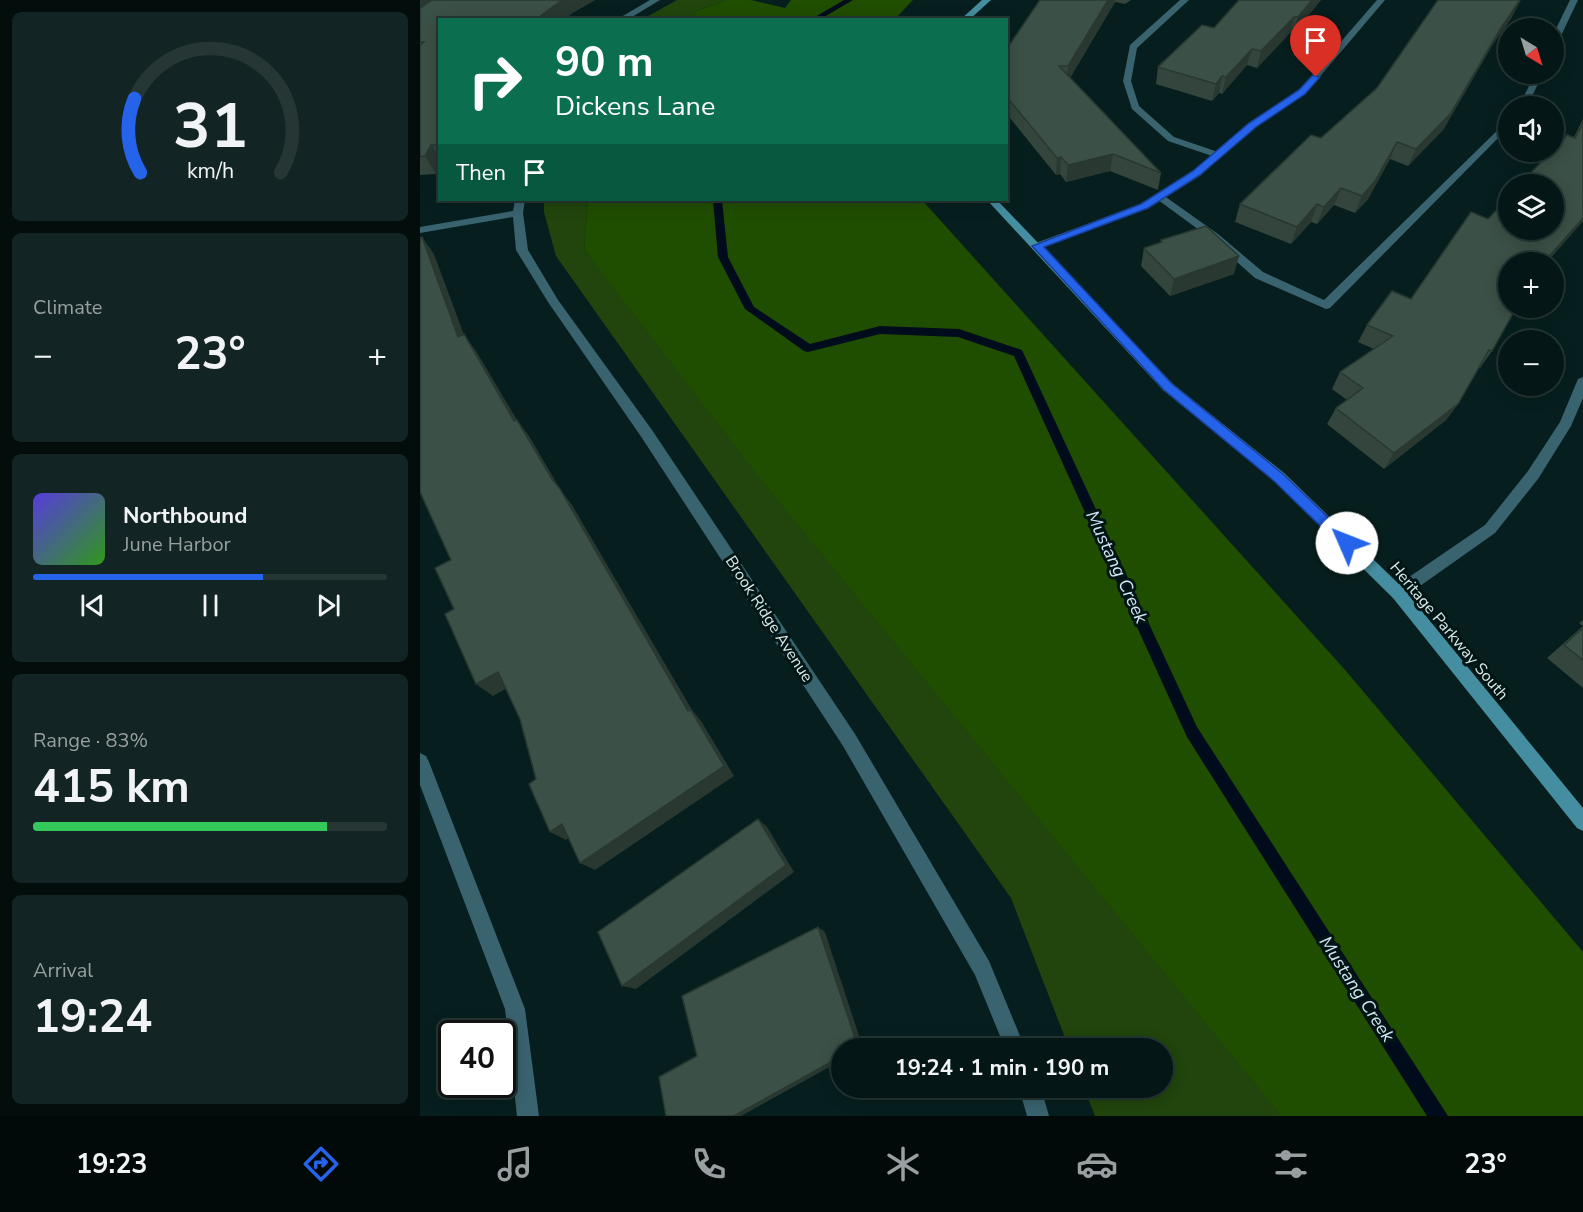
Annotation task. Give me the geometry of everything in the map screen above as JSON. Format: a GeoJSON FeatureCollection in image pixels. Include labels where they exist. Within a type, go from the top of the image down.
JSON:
{"type":"FeatureCollection","features":[{"type":"Feature","properties":{"kind":"street"},"geometry":{"type":"LineString","coordinates":[[624,18],[656,0]]}},
{"type":"Feature","properties":{"kind":"street"},"geometry":{"type":"LineString","coordinates":[[966,18],[987,0]]}},
{"type":"Feature","properties":{"kind":"street"},"geometry":{"type":"LineString","coordinates":[[1185,0],[1133,47],[1127,81],[1136,107],[1171,139],[1218,155]]}},
{"type":"Feature","properties":{"kind":"street"},"geometry":{"type":"LineString","coordinates":[[1037,246],[1145,206],[1197,173],[1252,125],[1302,92],[1381,0]]}},
{"type":"Feature","properties":{"kind":"street"},"geometry":{"type":"LineString","coordinates":[[1564,21],[1574,0]]}},
{"type":"Feature","properties":{"kind":"street"},"geometry":{"type":"LineString","coordinates":[[1159,197],[1214,236],[1259,274],[1326,305],[1498,133]]}},
{"type":"Feature","properties":{"kind":"street","name":"Heritage Parkway South"},"geometry":{"type":"LineString","coordinates":[[993,201],[1168,387],[1279,477],[1398,593],[1583,822]]}},
{"type":"Feature","properties":{"kind":"street"},"geometry":{"type":"LineString","coordinates":[[420,230],[519,206]]}},
{"type":"Feature","properties":{"kind":"street","name":"Brook Ridge Avenue"},"geometry":{"type":"LineString","coordinates":[[519,206],[522,250],[554,302],[647,434],[849,740],[982,968],[1011,1038]]}},
{"type":"Feature","properties":{"kind":"street"},"geometry":{"type":"LineString","coordinates":[[1398,593],[1490,529],[1533,475],[1566,423],[1583,382]]}},
{"type":"Feature","properties":{"kind":"street"},"geometry":{"type":"LineString","coordinates":[[420,762],[514,1009],[528,1116]]}},
{"type":"Feature","properties":{"kind":"street"},"geometry":{"type":"LineString","coordinates":[[1033,1098],[1038,1116]]}},
{"type":"Feature","properties":{"kind":"green space"},"geometry":{"type":"Polygon","coordinates":[[[677,0],[727,0],[696,11],[692,18],[645,18],[677,0]]]}},
{"type":"Feature","properties":{"kind":"green space"},"geometry":{"type":"Polygon","coordinates":[[[727,0],[751,0],[785,8],[791,0],[913,0],[896,18],[692,18],[696,11],[727,0]]]}},
{"type":"Feature","properties":{"kind":"green space"},"geometry":{"type":"Polygon","coordinates":[[[544,201],[588,201],[584,249],[1284,1116],[1095,1116],[1088,1098],[1173,1098],[1173,1038],[1065,1038],[1011,898],[556,256],[544,212],[544,201]]]}},
{"type":"Feature","properties":{"kind":"green space"},"geometry":{"type":"Polygon","coordinates":[[[588,201],[923,201],[1346,671],[1583,952],[1583,1116],[1282,1116],[764,483],[584,249],[588,201]]]}},
{"type":"Feature","properties":{"kind":"building"},"geometry":{"type":"Polygon","coordinates":[[[432,0],[562,0],[538,18],[438,18],[438,141],[436,145],[431,145],[425,156],[420,157],[420,46],[424,42],[420,42],[420,8],[432,0]]]}},
{"type":"Feature","properties":{"kind":"building"},"geometry":{"type":"Polygon","coordinates":[[[1040,0],[1108,0],[1068,66],[1059,66],[1161,173],[1113,154],[1068,165],[1061,157],[1057,158],[1008,98],[1008,47],[1040,0]]]}},
{"type":"Feature","properties":{"kind":"building"},"geometry":{"type":"Polygon","coordinates":[[[1239,0],[1312,0],[1298,17],[1294,17],[1261,51],[1252,49],[1226,77],[1222,76],[1216,84],[1158,67],[1202,25],[1214,28],[1239,0]]]}},
{"type":"Feature","properties":{"kind":"building"},"geometry":{"type":"Polygon","coordinates":[[[1438,0],[1520,0],[1508,18],[1498,18],[1498,33],[1451,113],[1416,149],[1397,142],[1375,181],[1362,196],[1341,188],[1324,207],[1317,204],[1297,227],[1240,204],[1311,135],[1321,138],[1377,88],[1438,0]]]}},
{"type":"Feature","properties":{"kind":"building"},"geometry":{"type":"Polygon","coordinates":[[[1583,123],[1583,218],[1564,239],[1564,174],[1530,174],[1541,162],[1564,162],[1564,138],[1567,135],[1575,138],[1583,123]]]}},
{"type":"Feature","properties":{"kind":"building"},"geometry":{"type":"Polygon","coordinates":[[[1498,209],[1498,240],[1564,240],[1553,252],[1498,252],[1498,318],[1510,318],[1504,330],[1498,330],[1498,340],[1492,351],[1489,350],[1458,404],[1394,453],[1336,408],[1363,388],[1340,372],[1393,336],[1367,325],[1392,291],[1411,299],[1471,212],[1488,219],[1498,209]]]}},
{"type":"Feature","properties":{"kind":"building"},"geometry":{"type":"Polygon","coordinates":[[[1206,226],[1239,256],[1174,279],[1144,248],[1162,242],[1161,240],[1206,226]]]}},
{"type":"Feature","properties":{"kind":"building"},"geometry":{"type":"Polygon","coordinates":[[[422,237],[458,337],[464,334],[514,421],[517,420],[560,489],[688,711],[691,710],[724,766],[580,863],[562,824],[550,832],[529,784],[536,779],[520,719],[498,672],[476,684],[445,614],[454,609],[435,568],[451,560],[420,492],[420,238],[422,237]]]}},
{"type":"Feature","properties":{"kind":"building"},"geometry":{"type":"Polygon","coordinates":[[[1583,628],[1583,660],[1564,645],[1583,628]]]}},
{"type":"Feature","properties":{"kind":"building"},"geometry":{"type":"Polygon","coordinates":[[[758,819],[786,865],[622,986],[598,932],[758,819]]]}},
{"type":"Feature","properties":{"kind":"building"},"geometry":{"type":"Polygon","coordinates":[[[818,927],[855,1038],[831,1038],[831,1062],[734,1116],[666,1116],[659,1077],[697,1056],[682,996],[818,927]]]}},
{"type":"Feature","properties":{"kind":"waterway","name":"Mustang Creek"},"geometry":{"type":"LineString","coordinates":[[817,18],[849,0]]}},
{"type":"Feature","properties":{"kind":"waterway","name":"Mustang Creek"},"geometry":{"type":"LineString","coordinates":[[717,201],[723,257],[750,309],[808,348],[880,330],[959,333],[1018,353],[1192,732],[1438,1116]]}},
{"type":"Feature","properties":{"kind":"route"},"geometry":{"type":"LineString","coordinates":[[1316,77],[1302,92],[1252,125],[1197,173],[1145,206],[1037,246],[1168,387],[1279,477],[1347,543]]}}]}
